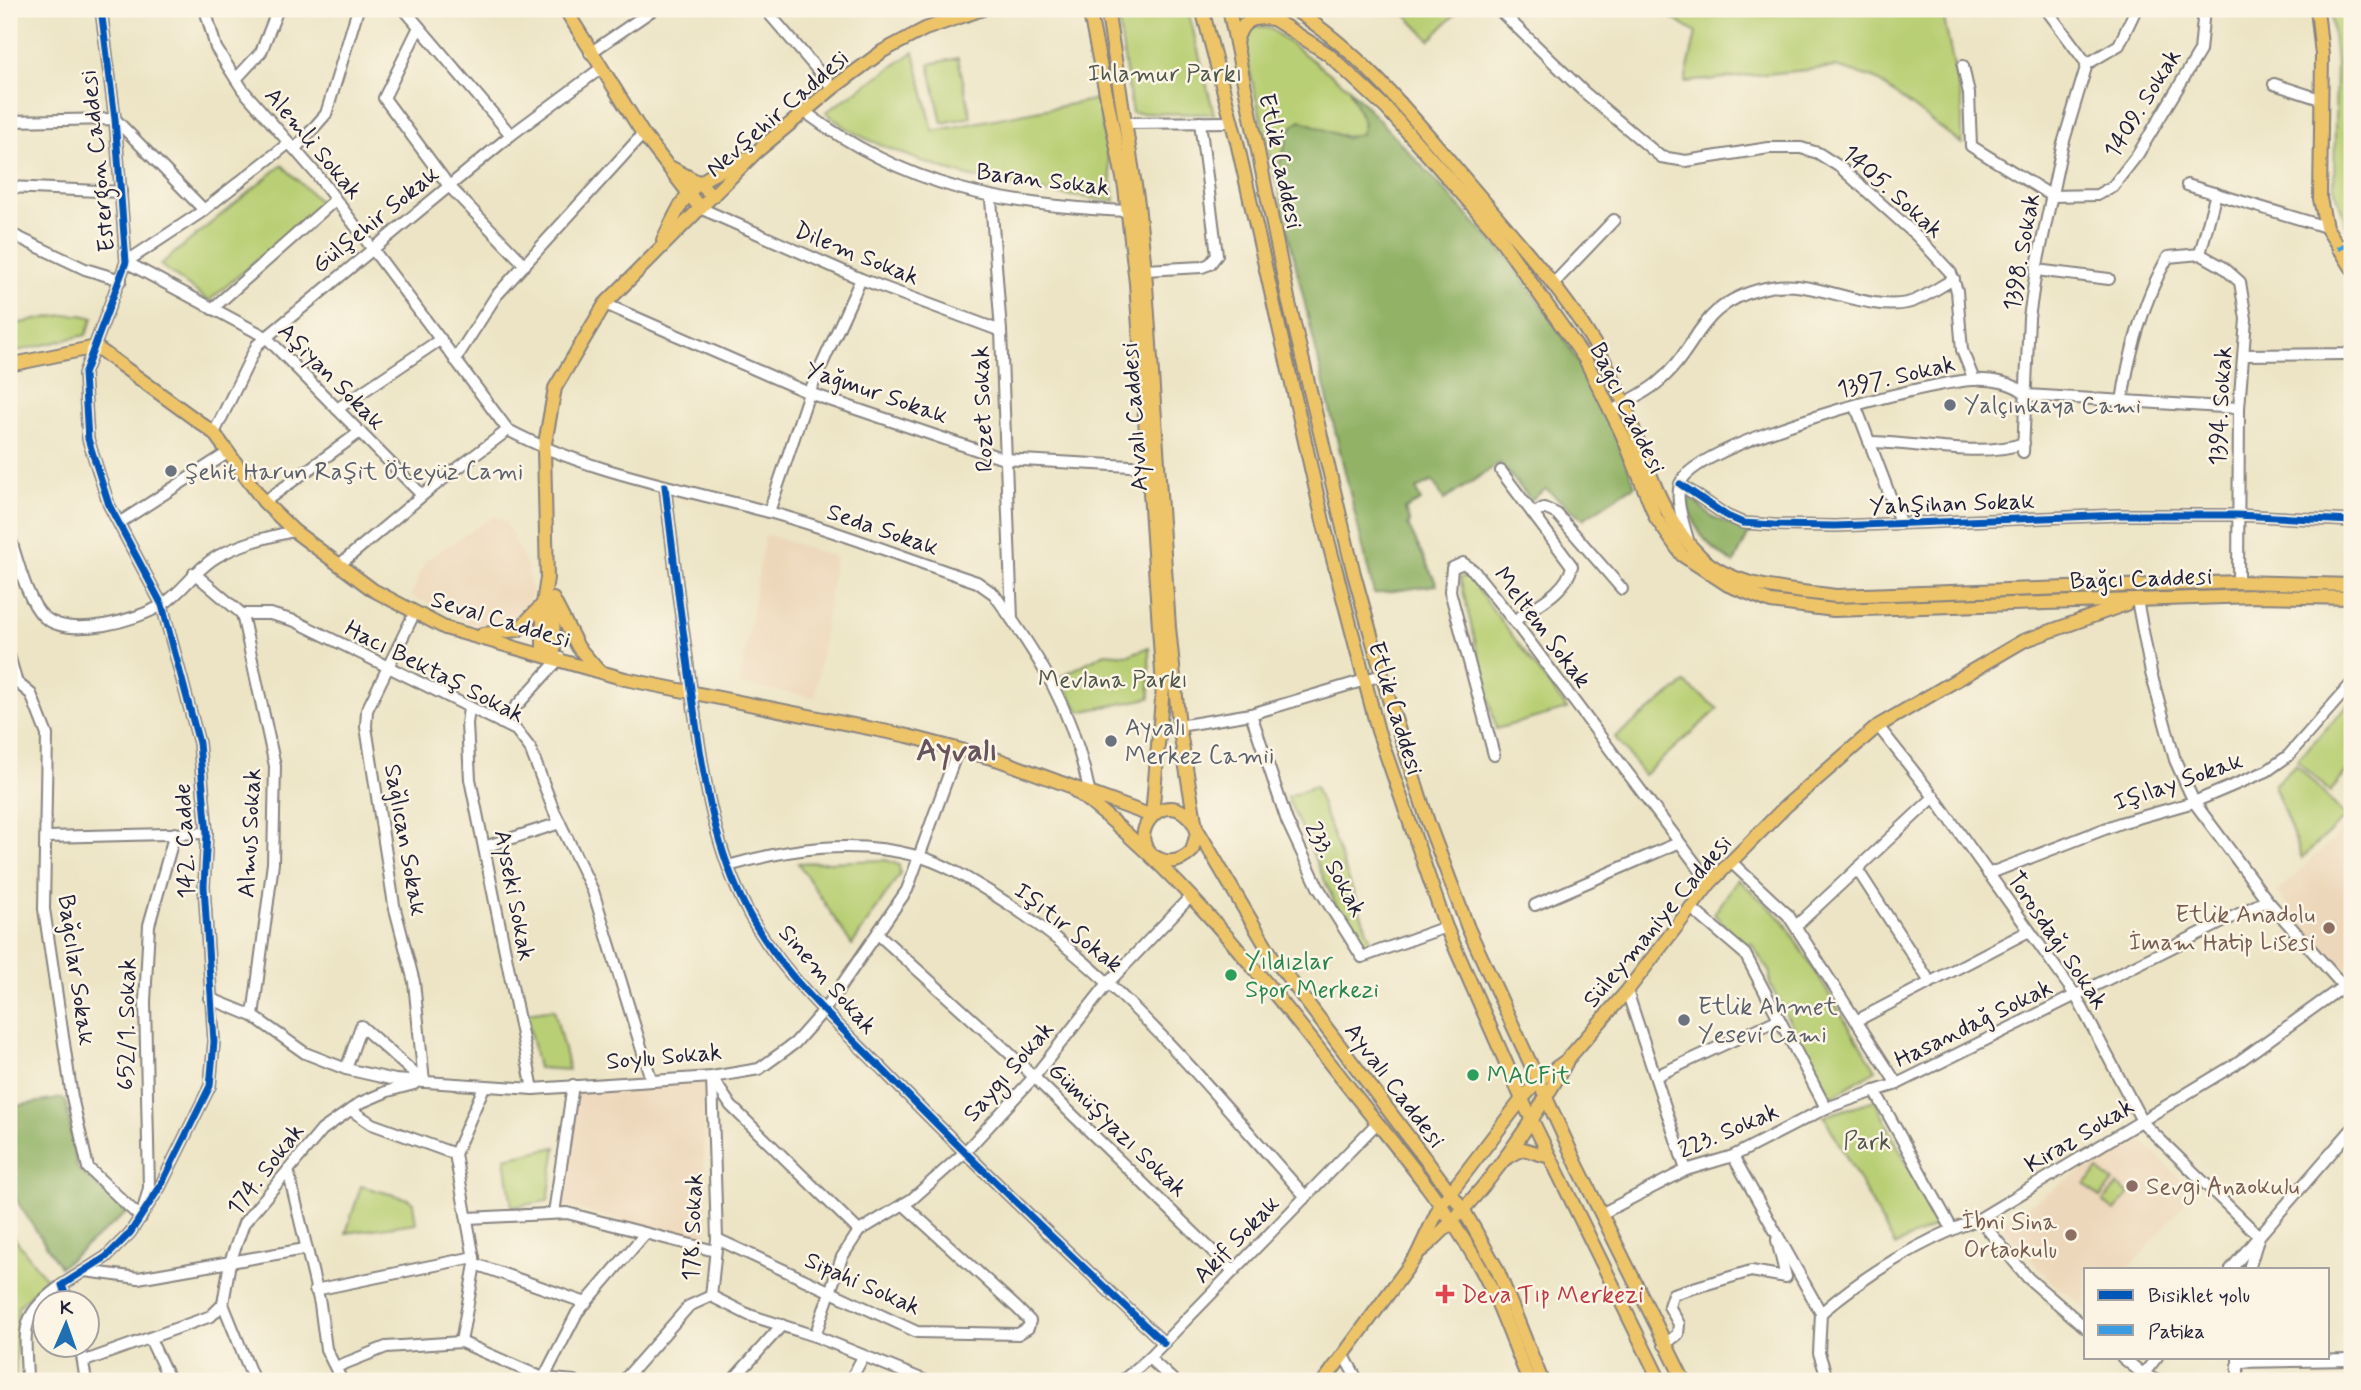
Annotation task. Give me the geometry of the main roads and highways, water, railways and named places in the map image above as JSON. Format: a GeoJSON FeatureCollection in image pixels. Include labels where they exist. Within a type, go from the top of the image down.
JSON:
{"type":"FeatureCollection","features":[{"type":"Feature","properties":{"kind":"main road"},"geometry":{"type":"LineString","coordinates":[[565,9],[643,134],[700,208]]}},
{"type":"Feature","properties":{"kind":"main road","name":"Nevşehir Caddesi"},"geometry":{"type":"LineString","coordinates":[[552,656],[544,449],[555,388],[605,304],[755,153],[833,88],[883,51],[963,13],[979,9]]}},
{"type":"Feature","properties":{"kind":"main road","name":"Ayvalı Caddesi"},"geometry":{"type":"LineString","coordinates":[[1089,9],[1128,211],[1149,467],[1163,687],[1152,816],[1147,822],[1144,839],[1151,854],[1268,984],[1453,1224],[1481,1268],[1528,1381]]}},
{"type":"Feature","properties":{"kind":"main road","name":"Ayvalı Caddesi"},"geometry":{"type":"LineString","coordinates":[[1107,9],[1126,123],[1145,270],[1169,627],[1196,842],[1185,857],[1168,862],[1151,854]]}},
{"type":"Feature","properties":{"kind":"main road","name":"Etlik Caddesi"},"geometry":{"type":"LineString","coordinates":[[1202,9],[1232,122],[1310,468],[1378,731],[1446,928],[1522,1099],[1660,1381]]}},
{"type":"Feature","properties":{"kind":"main road","name":"Etlik Caddesi"},"geometry":{"type":"LineString","coordinates":[[1229,9],[1289,303],[1354,574],[1428,822],[1464,916],[1546,1097],[1664,1345],[1684,1381]]}},
{"type":"Feature","properties":{"kind":"main road","name":"Bağcı Caddesi"},"geometry":{"type":"LineString","coordinates":[[1258,9],[1281,21],[1328,54],[1387,110],[1494,230],[1584,359],[1611,412],[1656,518],[1682,555],[1727,585],[1771,603],[1834,610],[2137,593],[2238,582],[2352,585]]}},
{"type":"Feature","properties":{"kind":"main road","name":"Bağcı Caddesi"},"geometry":{"type":"LineString","coordinates":[[1294,9],[1348,49],[1384,83],[1553,284],[1606,364],[1666,512],[1702,559],[1732,575],[1774,588],[1836,596],[2137,593],[2352,598]]}},
{"type":"Feature","properties":{"kind":"main road"},"geometry":{"type":"LineString","coordinates":[[2317,9],[2322,55],[2320,199],[2326,227],[2352,268]]}},
{"type":"Feature","properties":{"kind":"main road"},"geometry":{"type":"LineString","coordinates":[[1236,43],[1242,25],[1252,18],[1281,21]]}},
{"type":"Feature","properties":{"kind":"main road"},"geometry":{"type":"LineString","coordinates":[[658,250],[686,193],[698,181],[755,153]]}},
{"type":"Feature","properties":{"kind":"main road"},"geometry":{"type":"LineString","coordinates":[[667,165],[698,181],[713,196]]}},
{"type":"Feature","properties":{"kind":"main road","name":"Seval Caddesi"},"geometry":{"type":"LineString","coordinates":[[9,365],[96,347],[214,433],[264,502],[294,531],[414,614],[466,634],[599,671],[692,693],[908,736],[999,760],[1089,790],[1152,816]]}},
{"type":"Feature","properties":{"kind":"main road","name":"Süleymaniye Caddesi"},"geometry":{"type":"LineString","coordinates":[[1417,1255],[1453,1224],[1500,1164],[1546,1097],[1567,1060],[1627,991],[1690,907],[1786,806],[1878,726],[2023,641],[2137,593]]}},
{"type":"Feature","properties":{"kind":"main road"},"geometry":{"type":"LineString","coordinates":[[466,634],[499,634],[518,630],[548,602],[578,647],[599,671]]}},
{"type":"Feature","properties":{"kind":"main road","name":"Seval Caddesi"},"geometry":{"type":"LineString","coordinates":[[1069,785],[1124,827],[1151,854]]}},
{"type":"Feature","properties":{"kind":"main road"},"geometry":{"type":"LineString","coordinates":[[1152,816],[1167,809],[1175,809],[1190,817],[1194,824]]}},
{"type":"Feature","properties":{"kind":"main road","name":"Ayvalı Caddesi"},"geometry":{"type":"LineString","coordinates":[[1194,824],[1272,956],[1463,1209],[1497,1269],[1542,1381]]}},
{"type":"Feature","properties":{"kind":"main road","name":"Süleymaniye Caddesi"},"geometry":{"type":"LineString","coordinates":[[1324,1381],[1417,1255],[1440,1206],[1522,1099],[1539,1080],[1567,1060]]}},
{"type":"Feature","properties":{"kind":"main road","name":"Süleymaniye Caddesi"},"geometry":{"type":"LineString","coordinates":[[1500,1164],[1523,1149],[1550,1157]]}},
{"type":"Feature","properties":{"kind":"place","name":"Yalçınkaya Cami"},"geometry":{"type":"Point","coordinates":[1950,405]}},
{"type":"Feature","properties":{"kind":"place","name":"Şehit Harun Raşit Öteyüz Cami"},"geometry":{"type":"Point","coordinates":[171,471]}},
{"type":"Feature","properties":{"kind":"place","name":"Ayvalı Merkez Camii"},"geometry":{"type":"Point","coordinates":[1111,741]}},
{"type":"Feature","properties":{"kind":"place","name":"Etlik Anadolu İmam Hatip Lisesi"},"geometry":{"type":"Point","coordinates":[2329,928]}},
{"type":"Feature","properties":{"kind":"place","name":"Yıldızlar Spor Merkezi"},"geometry":{"type":"Point","coordinates":[1231,975]}},
{"type":"Feature","properties":{"kind":"place","name":"Etlik Ahmet Yesevi Cami"},"geometry":{"type":"Point","coordinates":[1684,1020]}},
{"type":"Feature","properties":{"kind":"place","name":"MACFit"},"geometry":{"type":"Point","coordinates":[1473,1075]}},
{"type":"Feature","properties":{"kind":"place","name":"Sevgi Anaokulu"},"geometry":{"type":"Point","coordinates":[2132,1186]}},
{"type":"Feature","properties":{"kind":"place","name":"İbni Sina Ortaokulu"},"geometry":{"type":"Point","coordinates":[2071,1235]}},
{"type":"Feature","properties":{"kind":"place","name":"Deva Tıp Merkezi"},"geometry":{"type":"Point","coordinates":[1445,1294]}},
{"type":"Feature","properties":{"kind":"district","name":"Ayvalı"},"geometry":{"type":"Point","coordinates":[957,749]}},
{"type":"Feature","properties":{"kind":"park label","name":"Ihlamur Parkı"},"geometry":{"type":"Point","coordinates":[1165,73]}},
{"type":"Feature","properties":{"kind":"park label","name":"Mevlana Parkı"},"geometry":{"type":"Point","coordinates":[1113,679]}},
{"type":"Feature","properties":{"kind":"park label","name":"Park"},"geometry":{"type":"Point","coordinates":[1867,1141]}}]}
